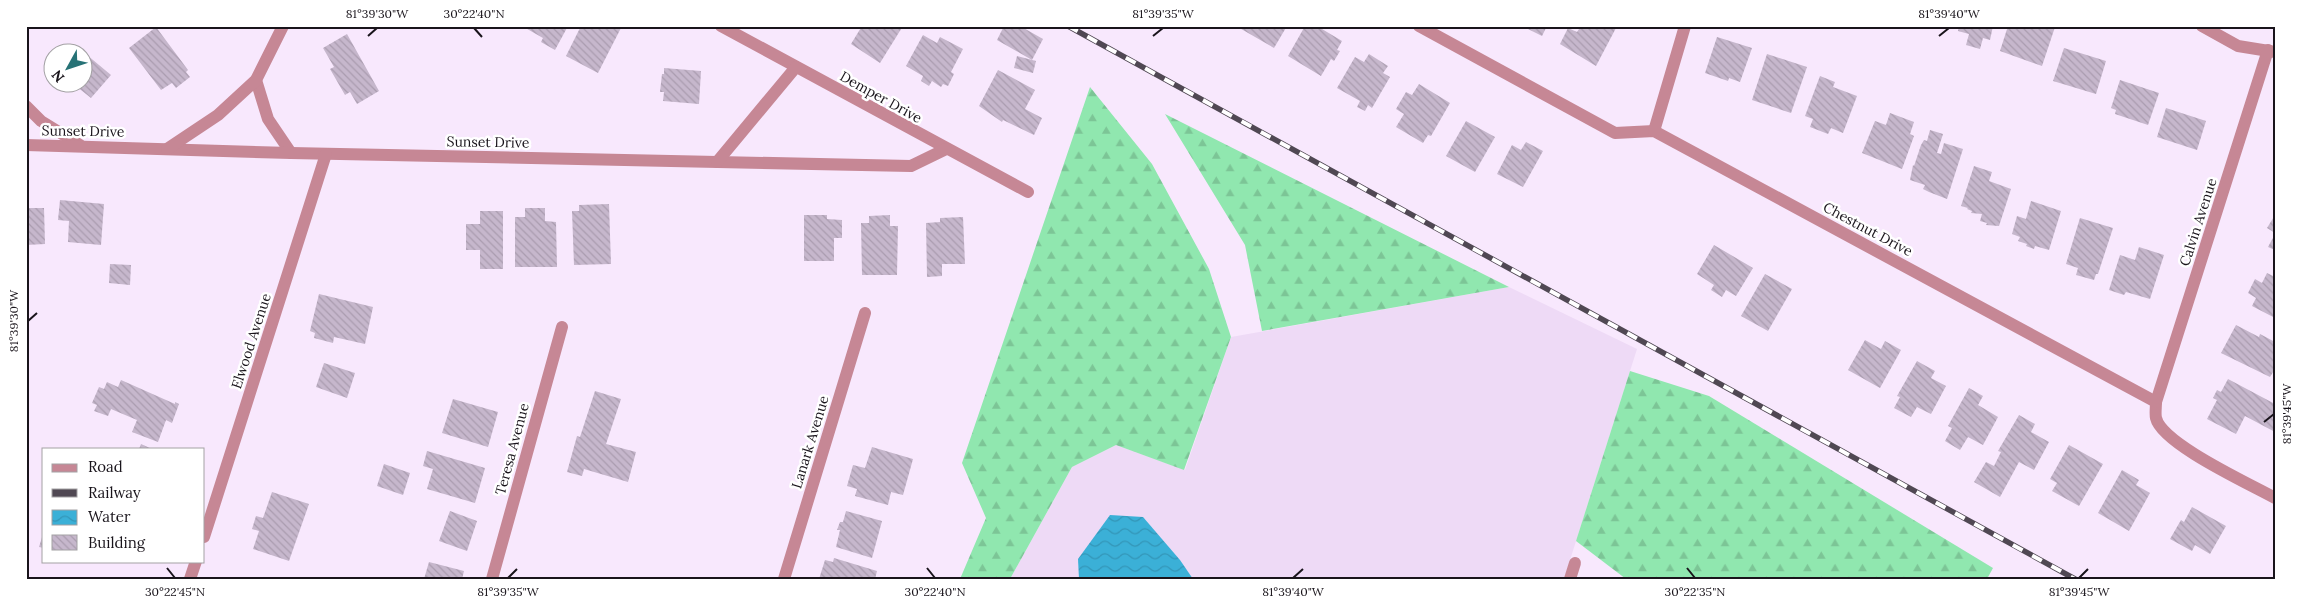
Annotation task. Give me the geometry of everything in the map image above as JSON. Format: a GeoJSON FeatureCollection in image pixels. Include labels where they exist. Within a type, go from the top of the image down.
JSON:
{"type":"FeatureCollection","features":[{"type":"Feature","properties":{"kind":"street"},"geometry":{"type":"LineString","coordinates":[[167,148],[218,115],[256,80],[284,26]]}},
{"type":"Feature","properties":{"kind":"street","name":"Demper Drive"},"geometry":{"type":"LineString","coordinates":[[721,26],[1028,192]]}},
{"type":"Feature","properties":{"kind":"street"},"geometry":{"type":"LineString","coordinates":[[1419,26],[1615,133],[1654,131],[1685,26]]}},
{"type":"Feature","properties":{"kind":"street"},"geometry":{"type":"LineString","coordinates":[[2202,26],[2238,46],[2272,51]]}},
{"type":"Feature","properties":{"kind":"street","name":"Calvin Avenue"},"geometry":{"type":"LineString","coordinates":[[2156,402],[2272,51]]}},
{"type":"Feature","properties":{"kind":"street"},"geometry":{"type":"LineString","coordinates":[[717,162],[796,67]]}},
{"type":"Feature","properties":{"kind":"street"},"geometry":{"type":"LineString","coordinates":[[256,80],[268,119],[291,153]]}},
{"type":"Feature","properties":{"kind":"street"},"geometry":{"type":"LineString","coordinates":[[26,106],[42,121],[80,146]]}},
{"type":"Feature","properties":{"kind":"street","name":"Chestnut Drive"},"geometry":{"type":"LineString","coordinates":[[1654,131],[2156,402]]}},
{"type":"Feature","properties":{"kind":"street","name":"Sunset Drive"},"geometry":{"type":"LineString","coordinates":[[26,145],[326,154],[911,166],[946,149]]}},
{"type":"Feature","properties":{"kind":"street","name":"Elwood Avenue"},"geometry":{"type":"LineString","coordinates":[[205,534],[326,154]]}},
{"type":"Feature","properties":{"kind":"street","name":"Lanark Avenue"},"geometry":{"type":"LineString","coordinates":[[784,579],[865,313]]}},
{"type":"Feature","properties":{"kind":"street","name":"Teresa Avenue"},"geometry":{"type":"LineString","coordinates":[[492,579],[562,328]]}},
{"type":"Feature","properties":{"kind":"street"},"geometry":{"type":"LineString","coordinates":[[2156,402],[2156,419],[2164,432],[2179,445],[2275,498]]}},
{"type":"Feature","properties":{"kind":"street"},"geometry":{"type":"LineString","coordinates":[[190,579],[196,562]]}},
{"type":"Feature","properties":{"kind":"street"},"geometry":{"type":"LineString","coordinates":[[1570,579],[1575,563]]}},
{"type":"Feature","properties":{"kind":"shaded area"},"geometry":{"type":"Polygon","coordinates":[[[1509,287],[1637,349],[1564,579],[1010,579],[1072,467],[1116,445],[1185,470],[1231,337],[1509,287]]]}},
{"type":"Feature","properties":{"kind":"green space"},"geometry":{"type":"Polygon","coordinates":[[[1090,87],[1152,164],[1209,269],[1231,337],[1184,470],[1116,445],[1072,467],[1010,579],[960,579],[986,518],[962,463],[1090,87]]]}},
{"type":"Feature","properties":{"kind":"green space"},"geometry":{"type":"Polygon","coordinates":[[[1165,114],[1509,287],[1262,331],[1245,245],[1165,114]]]}},
{"type":"Feature","properties":{"kind":"green space"},"geometry":{"type":"Polygon","coordinates":[[[1630,371],[1709,396],[1993,568],[1987,579],[1626,579],[1576,541],[1630,371]]]}},
{"type":"Feature","properties":{"kind":"water"},"geometry":{"type":"Polygon","coordinates":[[[1110,515],[1143,517],[1180,560],[1193,579],[1079,579],[1078,559],[1110,515]]]}},
{"type":"Feature","properties":{"kind":"building"},"geometry":{"type":"Polygon","coordinates":[[[522,26],[568,26],[555,50],[541,42],[543,38],[522,26]]]}},
{"type":"Feature","properties":{"kind":"building"},"geometry":{"type":"Polygon","coordinates":[[[581,26],[622,26],[598,73],[566,56],[581,26]]]}},
{"type":"Feature","properties":{"kind":"building"},"geometry":{"type":"Polygon","coordinates":[[[862,26],[903,26],[880,63],[851,44],[862,26]]]}},
{"type":"Feature","properties":{"kind":"building"},"geometry":{"type":"Polygon","coordinates":[[[1004,26],[1020,26],[1043,39],[1032,60],[997,40],[1004,26]]]}},
{"type":"Feature","properties":{"kind":"building"},"geometry":{"type":"Polygon","coordinates":[[[1236,26],[1287,26],[1274,48],[1236,26]]]}},
{"type":"Feature","properties":{"kind":"building"},"geometry":{"type":"Polygon","coordinates":[[[1305,26],[1317,26],[1342,41],[1337,50],[1340,51],[1334,61],[1331,59],[1321,76],[1288,56],[1305,26]]]}},
{"type":"Feature","properties":{"kind":"building"},"geometry":{"type":"Polygon","coordinates":[[[1522,26],[1547,26],[1542,36],[1522,26]]]}},
{"type":"Feature","properties":{"kind":"building"},"geometry":{"type":"Polygon","coordinates":[[[1581,26],[1612,26],[1616,28],[1596,66],[1560,44],[1568,28],[1577,32],[1581,26]]]}},
{"type":"Feature","properties":{"kind":"building"},"geometry":{"type":"Polygon","coordinates":[[[1959,26],[1993,26],[1990,40],[1983,38],[1980,49],[1966,45],[1969,34],[1958,31],[1959,26]]]}},
{"type":"Feature","properties":{"kind":"building"},"geometry":{"type":"Polygon","coordinates":[[[2008,26],[2055,27],[2042,66],[2000,51],[2008,26]]]}},
{"type":"Feature","properties":{"kind":"building"},"geometry":{"type":"Polygon","coordinates":[[[156,27],[188,70],[186,72],[190,77],[176,88],[172,83],[161,90],[129,48],[156,27]]]}},
{"type":"Feature","properties":{"kind":"building"},"geometry":{"type":"Polygon","coordinates":[[[347,34],[379,91],[357,104],[350,92],[345,95],[330,69],[334,67],[323,48],[347,34]]]}},
{"type":"Feature","properties":{"kind":"building"},"geometry":{"type":"Polygon","coordinates":[[[923,35],[937,43],[940,37],[963,49],[951,72],[954,74],[948,86],[943,84],[941,87],[932,81],[929,86],[921,81],[923,76],[906,66],[923,35]]]}},
{"type":"Feature","properties":{"kind":"building"},"geometry":{"type":"Polygon","coordinates":[[[1717,37],[1752,48],[1740,82],[1729,78],[1728,81],[1705,73],[1717,37]]]}},
{"type":"Feature","properties":{"kind":"building"},"geometry":{"type":"Polygon","coordinates":[[[2064,48],[2106,61],[2096,94],[2053,81],[2064,48]]]}},
{"type":"Feature","properties":{"kind":"building"},"geometry":{"type":"Polygon","coordinates":[[[1369,54],[1388,66],[1383,73],[1390,77],[1372,108],[1368,105],[1365,111],[1357,107],[1360,101],[1337,88],[1355,57],[1364,62],[1369,54]]]}},
{"type":"Feature","properties":{"kind":"building"},"geometry":{"type":"Polygon","coordinates":[[[1767,54],[1807,67],[1791,113],[1752,100],[1767,54]]]}},
{"type":"Feature","properties":{"kind":"building"},"geometry":{"type":"Polygon","coordinates":[[[1017,56],[1036,61],[1033,73],[1014,68],[1017,56]]]}},
{"type":"Feature","properties":{"kind":"building"},"geometry":{"type":"Polygon","coordinates":[[[92,59],[111,75],[91,98],[84,92],[92,92],[92,59]]]}},
{"type":"Feature","properties":{"kind":"building"},"geometry":{"type":"Polygon","coordinates":[[[664,68],[701,71],[699,104],[663,101],[664,92],[660,92],[664,68]]]}},
{"type":"Feature","properties":{"kind":"building"},"geometry":{"type":"Polygon","coordinates":[[[998,70],[1035,90],[1025,109],[1042,118],[1034,135],[1003,120],[1002,122],[979,106],[998,70]]]}},
{"type":"Feature","properties":{"kind":"building"},"geometry":{"type":"Polygon","coordinates":[[[1820,76],[1835,82],[1833,87],[1857,96],[1843,133],[1831,128],[1828,134],[1810,127],[1813,119],[1805,116],[1820,76]]]}},
{"type":"Feature","properties":{"kind":"building"},"geometry":{"type":"Polygon","coordinates":[[[2120,80],[2159,93],[2148,125],[2115,114],[2116,110],[2111,108],[2120,80]]]}},
{"type":"Feature","properties":{"kind":"building"},"geometry":{"type":"Polygon","coordinates":[[[1419,84],[1450,103],[1431,136],[1428,135],[1423,143],[1396,127],[1404,114],[1396,109],[1406,92],[1412,95],[1419,84]]]}},
{"type":"Feature","properties":{"kind":"building"},"geometry":{"type":"Polygon","coordinates":[[[2166,108],[2206,121],[2197,150],[2157,137],[2166,108]]]}},
{"type":"Feature","properties":{"kind":"building"},"geometry":{"type":"Polygon","coordinates":[[[1890,113],[1914,122],[1910,134],[1914,136],[1902,169],[1862,153],[1875,121],[1886,125],[1890,113]]]}},
{"type":"Feature","properties":{"kind":"building"},"geometry":{"type":"Polygon","coordinates":[[[1466,121],[1495,137],[1475,172],[1446,156],[1466,121]]]}},
{"type":"Feature","properties":{"kind":"building"},"geometry":{"type":"Polygon","coordinates":[[[1930,130],[1943,134],[1937,153],[1941,154],[1944,143],[1963,149],[1947,199],[1923,189],[1925,185],[1910,180],[1913,165],[1921,145],[1924,140],[1927,141],[1930,130]]]}},
{"type":"Feature","properties":{"kind":"building"},"geometry":{"type":"Polygon","coordinates":[[[1526,142],[1543,151],[1523,187],[1497,174],[1512,145],[1521,150],[1526,142]]]}},
{"type":"Feature","properties":{"kind":"building"},"geometry":{"type":"Polygon","coordinates":[[[1974,166],[1992,172],[1989,181],[2011,189],[1999,226],[1986,225],[1987,223],[1980,221],[1982,214],[1971,213],[1972,211],[1968,208],[1961,206],[1974,166]]]}},
{"type":"Feature","properties":{"kind":"building"},"geometry":{"type":"Polygon","coordinates":[[[60,200],[104,204],[101,245],[68,242],[69,221],[58,220],[60,200]]]}},
{"type":"Feature","properties":{"kind":"building"},"geometry":{"type":"Polygon","coordinates":[[[2031,201],[2061,211],[2049,250],[2035,246],[2034,249],[2026,246],[2027,244],[2018,241],[2020,237],[2012,234],[2017,216],[2026,219],[2031,201]]]}},
{"type":"Feature","properties":{"kind":"building"},"geometry":{"type":"Polygon","coordinates":[[[609,204],[611,264],[574,265],[572,211],[579,211],[579,205],[609,204]]]}},
{"type":"Feature","properties":{"kind":"building"},"geometry":{"type":"Polygon","coordinates":[[[26,208],[44,208],[45,244],[26,245],[26,208]]]}},
{"type":"Feature","properties":{"kind":"building"},"geometry":{"type":"Polygon","coordinates":[[[525,208],[545,208],[545,221],[556,222],[557,267],[515,267],[515,217],[525,217],[525,208]]]}},
{"type":"Feature","properties":{"kind":"building"},"geometry":{"type":"Polygon","coordinates":[[[480,211],[503,211],[503,269],[480,269],[480,250],[466,250],[466,224],[480,224],[480,211]]]}},
{"type":"Feature","properties":{"kind":"building"},"geometry":{"type":"Polygon","coordinates":[[[804,215],[827,215],[827,219],[842,220],[842,238],[834,238],[834,261],[804,261],[804,215]]]}},
{"type":"Feature","properties":{"kind":"building"},"geometry":{"type":"Polygon","coordinates":[[[890,215],[890,226],[898,226],[897,275],[862,275],[861,223],[869,223],[869,216],[890,215]]]}},
{"type":"Feature","properties":{"kind":"building"},"geometry":{"type":"Polygon","coordinates":[[[2275,215],[2275,233],[2267,228],[2275,215]]]}},
{"type":"Feature","properties":{"kind":"building"},"geometry":{"type":"Polygon","coordinates":[[[963,217],[965,264],[942,264],[942,276],[927,277],[926,223],[940,222],[940,218],[963,217]]]}},
{"type":"Feature","properties":{"kind":"building"},"geometry":{"type":"Polygon","coordinates":[[[2080,218],[2113,228],[2098,274],[2096,274],[2094,280],[2076,275],[2078,268],[2066,264],[2080,218]]]}},
{"type":"Feature","properties":{"kind":"building"},"geometry":{"type":"Polygon","coordinates":[[[2275,234],[2275,250],[2268,247],[2275,234]]]}},
{"type":"Feature","properties":{"kind":"building"},"geometry":{"type":"Polygon","coordinates":[[[1714,245],[1753,268],[1736,296],[1726,290],[1722,297],[1711,290],[1714,285],[1697,274],[1714,245]]]}},
{"type":"Feature","properties":{"kind":"building"},"geometry":{"type":"Polygon","coordinates":[[[2139,247],[2164,255],[2150,299],[2126,292],[2124,295],[2109,290],[2120,255],[2135,260],[2139,247]]]}},
{"type":"Feature","properties":{"kind":"building"},"geometry":{"type":"Polygon","coordinates":[[[110,264],[131,265],[130,285],[109,283],[110,264]]]}},
{"type":"Feature","properties":{"kind":"building"},"geometry":{"type":"Polygon","coordinates":[[[2267,273],[2275,277],[2275,318],[2252,306],[2256,298],[2248,293],[2255,279],[2262,283],[2267,273]]]}},
{"type":"Feature","properties":{"kind":"building"},"geometry":{"type":"Polygon","coordinates":[[[1765,274],[1792,289],[1768,331],[1741,316],[1765,274]]]}},
{"type":"Feature","properties":{"kind":"building"},"geometry":{"type":"Polygon","coordinates":[[[319,294],[373,307],[365,344],[334,337],[333,343],[314,338],[315,333],[310,331],[319,294]]]}},
{"type":"Feature","properties":{"kind":"building"},"geometry":{"type":"Polygon","coordinates":[[[2236,325],[2259,337],[2260,334],[2275,342],[2275,369],[2270,377],[2221,353],[2236,325]]]}},
{"type":"Feature","properties":{"kind":"building"},"geometry":{"type":"Polygon","coordinates":[[[1865,340],[1881,349],[1885,341],[1901,350],[1880,388],[1848,370],[1865,340]]]}},
{"type":"Feature","properties":{"kind":"building"},"geometry":{"type":"Polygon","coordinates":[[[1917,361],[1935,371],[1931,378],[1946,386],[1931,414],[1917,407],[1911,417],[1894,408],[1900,397],[1897,396],[1917,361]]]}},
{"type":"Feature","properties":{"kind":"building"},"geometry":{"type":"Polygon","coordinates":[[[324,363],[355,373],[347,398],[316,387],[324,363]]]}},
{"type":"Feature","properties":{"kind":"building"},"geometry":{"type":"Polygon","coordinates":[[[2228,379],[2275,404],[2275,432],[2245,416],[2236,434],[2207,419],[2217,400],[2213,398],[2217,390],[2221,392],[2228,379]]]}},
{"type":"Feature","properties":{"kind":"building"},"geometry":{"type":"Polygon","coordinates":[[[121,380],[175,404],[175,402],[179,404],[172,423],[166,420],[158,442],[132,432],[137,420],[111,409],[108,416],[94,411],[97,405],[92,403],[99,387],[104,389],[107,382],[118,387],[121,380]]]}},
{"type":"Feature","properties":{"kind":"building"},"geometry":{"type":"Polygon","coordinates":[[[1969,388],[1983,396],[1978,405],[1998,417],[1983,445],[1968,437],[1960,450],[1945,441],[1952,428],[1948,426],[1969,388]]]}},
{"type":"Feature","properties":{"kind":"building"},"geometry":{"type":"Polygon","coordinates":[[[595,391],[621,399],[606,444],[636,452],[628,482],[584,469],[582,476],[567,472],[577,436],[580,437],[595,391]]]}},
{"type":"Feature","properties":{"kind":"building"},"geometry":{"type":"Polygon","coordinates":[[[453,399],[498,412],[488,447],[442,433],[453,399]]]}},
{"type":"Feature","properties":{"kind":"building"},"geometry":{"type":"Polygon","coordinates":[[[2019,415],[2035,424],[2031,432],[2049,442],[2034,470],[2019,462],[2000,497],[1974,482],[1986,462],[1994,466],[2001,452],[1998,451],[2019,415]]]}},
{"type":"Feature","properties":{"kind":"building"},"geometry":{"type":"Polygon","coordinates":[[[141,444],[150,448],[139,448],[141,444]]]}},
{"type":"Feature","properties":{"kind":"building"},"geometry":{"type":"Polygon","coordinates":[[[2069,445],[2103,464],[2079,506],[2052,491],[2057,483],[2050,479],[2069,445]]]}},
{"type":"Feature","properties":{"kind":"building"},"geometry":{"type":"Polygon","coordinates":[[[872,447],[913,459],[903,495],[891,492],[888,505],[855,496],[857,489],[847,486],[853,465],[865,468],[872,447]]]}},
{"type":"Feature","properties":{"kind":"building"},"geometry":{"type":"Polygon","coordinates":[[[427,451],[485,468],[475,503],[427,489],[433,469],[423,466],[427,451]]]}},
{"type":"Feature","properties":{"kind":"building"},"geometry":{"type":"Polygon","coordinates":[[[384,464],[410,473],[403,495],[377,486],[384,464]]]}},
{"type":"Feature","properties":{"kind":"building"},"geometry":{"type":"Polygon","coordinates":[[[2122,470],[2139,480],[2136,485],[2150,493],[2129,531],[2098,513],[2122,470]]]}},
{"type":"Feature","properties":{"kind":"building"},"geometry":{"type":"Polygon","coordinates":[[[272,492],[309,504],[289,561],[253,549],[259,531],[252,529],[256,516],[263,518],[272,492]]]}},
{"type":"Feature","properties":{"kind":"building"},"geometry":{"type":"Polygon","coordinates":[[[2192,507],[2226,526],[2210,554],[2195,545],[2192,551],[2170,539],[2181,520],[2184,522],[2192,507]]]}},
{"type":"Feature","properties":{"kind":"building"},"geometry":{"type":"Polygon","coordinates":[[[450,511],[477,521],[467,551],[439,541],[450,511]]]}},
{"type":"Feature","properties":{"kind":"building"},"geometry":{"type":"Polygon","coordinates":[[[846,511],[882,521],[872,558],[836,547],[840,530],[837,530],[840,522],[843,522],[846,511]]]}},
{"type":"Feature","properties":{"kind":"building"},"geometry":{"type":"Polygon","coordinates":[[[834,558],[877,571],[875,579],[819,579],[825,560],[833,562],[834,558]]]}},
{"type":"Feature","properties":{"kind":"building"},"geometry":{"type":"Polygon","coordinates":[[[429,562],[464,571],[462,579],[424,579],[429,562]]]}},
{"type":"Feature","properties":{"kind":"railway"},"geometry":{"type":"LineString","coordinates":[[1068,26],[2075,579]]}}]}
